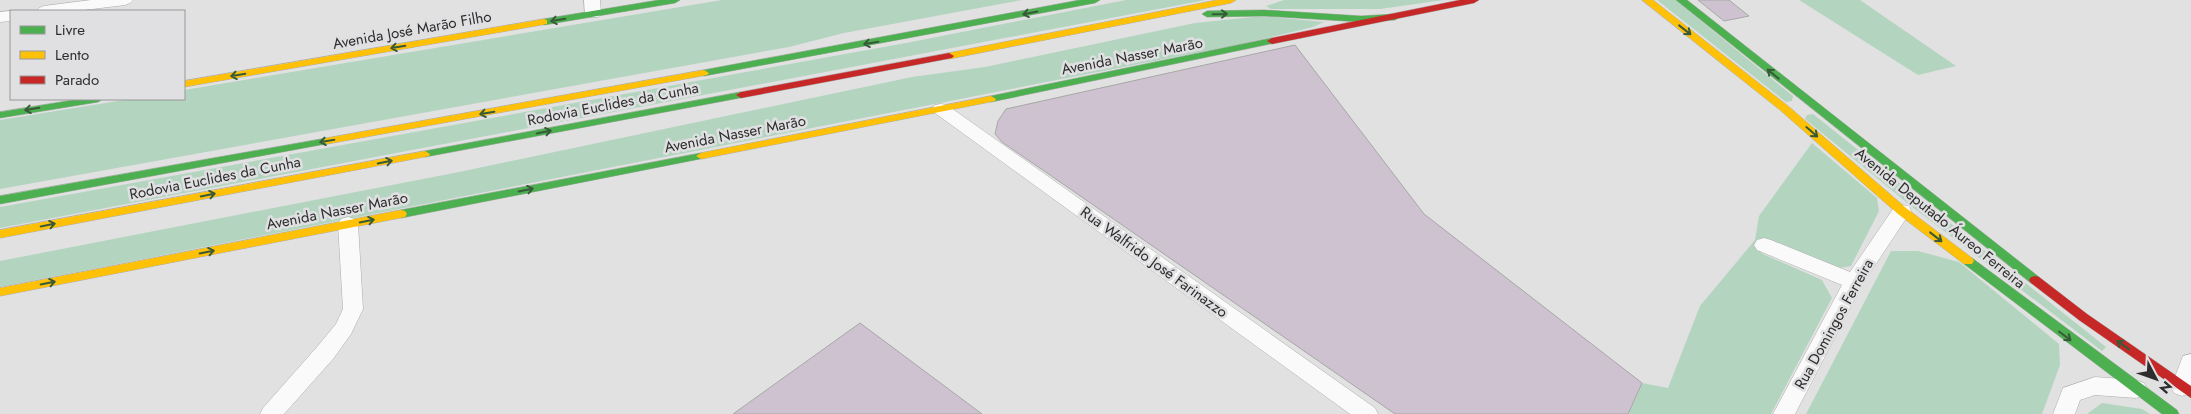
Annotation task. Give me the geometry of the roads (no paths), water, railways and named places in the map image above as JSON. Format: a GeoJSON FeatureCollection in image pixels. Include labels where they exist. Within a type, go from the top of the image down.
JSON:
{"type":"FeatureCollection","features":[{"type":"Feature","properties":{"kind":"main road","name":"Avenida José Marão Filho"},"geometry":{"type":"LineString","coordinates":[[185,84],[592,7],[675,0]]}},
{"type":"Feature","properties":{"kind":"main road"},"geometry":{"type":"LineString","coordinates":[[906,37],[1035,0]]}},
{"type":"Feature","properties":{"kind":"main road","name":"Rodovia Euclides da Cunha"},"geometry":{"type":"LineString","coordinates":[[0,200],[906,37],[1095,0]]}},
{"type":"Feature","properties":{"kind":"main road","name":"Rodovia Euclides da Cunha"},"geometry":{"type":"LineString","coordinates":[[0,234],[972,52],[1231,0]]}},
{"type":"Feature","properties":{"kind":"main road","name":"Avenida Nasser Marão"},"geometry":{"type":"LineString","coordinates":[[0,292],[941,110],[1474,0]]}},
{"type":"Feature","properties":{"kind":"main road","name":"Avenida Deputado Áureo Ferreira"},"geometry":{"type":"LineString","coordinates":[[1647,0],[1784,108],[1902,210],[2136,389],[2172,414]]}},
{"type":"Feature","properties":{"kind":"main road","name":"Avenida Deputado Áureo Ferreira"},"geometry":{"type":"LineString","coordinates":[[1681,0],[1809,103],[2083,317],[2186,390]]}},
{"type":"Feature","properties":{"kind":"main road"},"geometry":{"type":"LineString","coordinates":[[1153,16],[1264,13],[1361,19],[1395,17]]}},
{"type":"Feature","properties":{"kind":"main road"},"geometry":{"type":"LineString","coordinates":[[0,115],[87,100]]}},
{"type":"Feature","properties":{"kind":"main road"},"geometry":{"type":"LineString","coordinates":[[1784,108],[1809,103]]}},
{"type":"Feature","properties":{"kind":"main road"},"geometry":{"type":"LineString","coordinates":[[2136,389],[2186,390]]}},
{"type":"Feature","properties":{"kind":"street"},"geometry":{"type":"LineString","coordinates":[[52,10],[127,0]]}},
{"type":"Feature","properties":{"kind":"street","name":"Rua Walfrido José Farinazzo"},"geometry":{"type":"LineString","coordinates":[[941,110],[1367,414]]}},
{"type":"Feature","properties":{"kind":"street","name":"Rua Domingos Ferreira"},"geometry":{"type":"LineString","coordinates":[[1784,414],[1854,282],[1902,210]]}},
{"type":"Feature","properties":{"kind":"street"},"geometry":{"type":"LineString","coordinates":[[270,414],[344,328],[353,309],[348,224]]}},
{"type":"Feature","properties":{"kind":"street"},"geometry":{"type":"LineString","coordinates":[[1764,245],[1854,282]]}},
{"type":"Feature","properties":{"kind":"street"},"geometry":{"type":"LineString","coordinates":[[2186,390],[2191,362]]}},
{"type":"Feature","properties":{"kind":"street"},"geometry":{"type":"LineString","coordinates":[[2064,414],[2071,394],[2096,386],[2136,389]]}}]}
